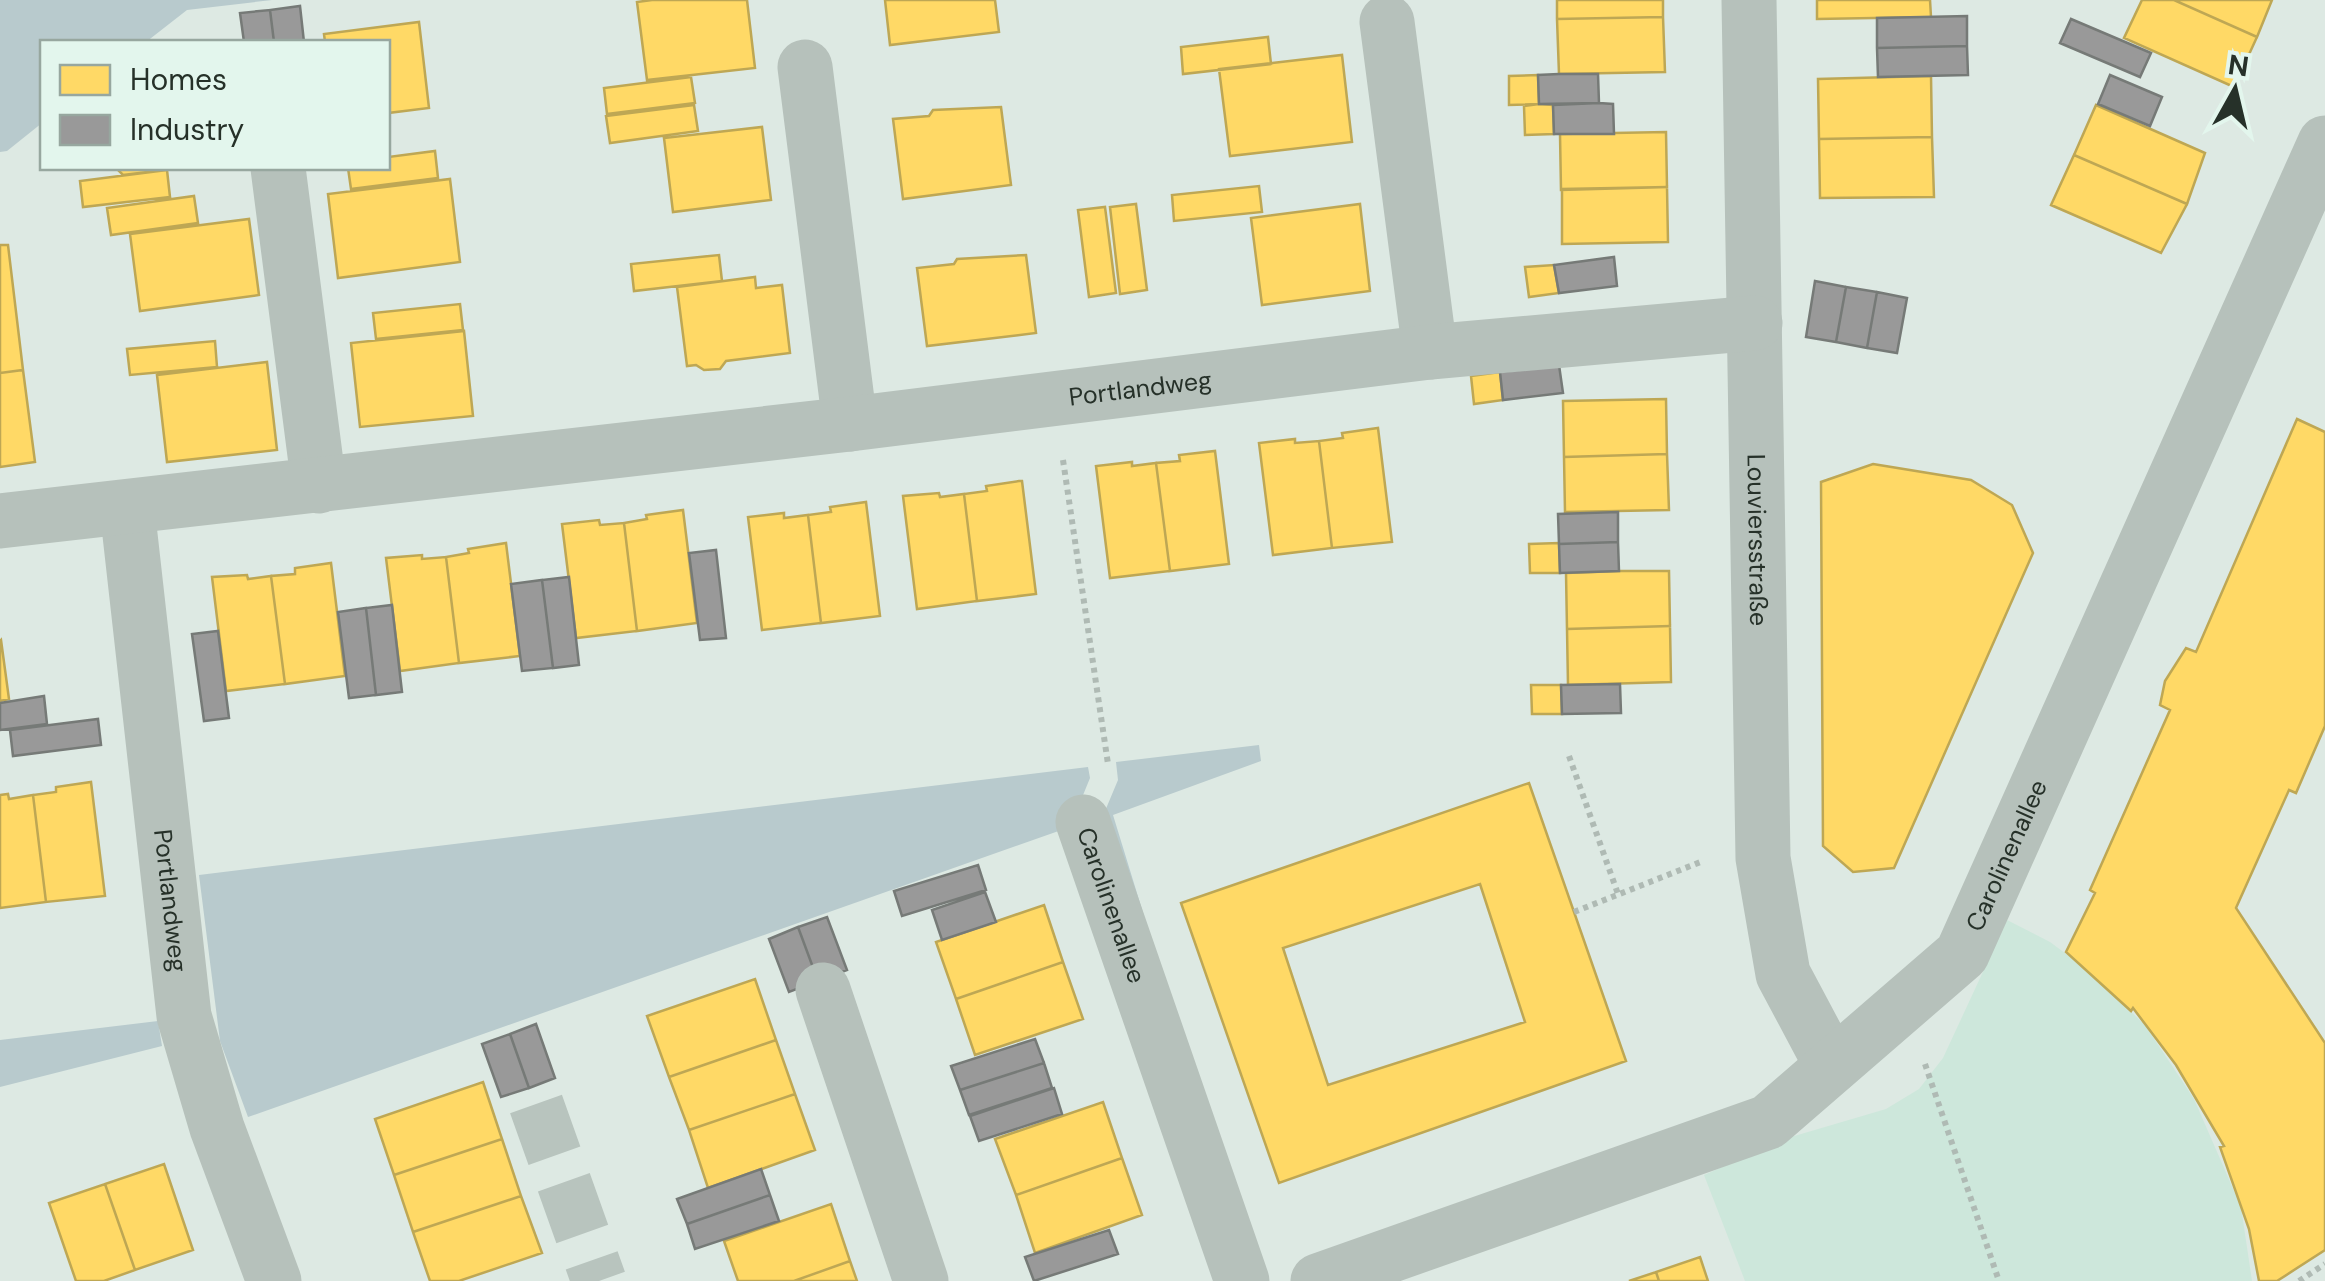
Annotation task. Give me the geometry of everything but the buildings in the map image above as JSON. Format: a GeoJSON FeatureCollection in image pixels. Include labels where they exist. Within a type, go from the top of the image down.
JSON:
{"type":"FeatureCollection","features":[{"type":"Feature","properties":{"kind":"street","name":"Louviersstraße"},"geometry":{"type":"LineString","coordinates":[[1749,0],[1763,858],[1784,974],[1832,1066]]}},
{"type":"Feature","properties":{"kind":"street"},"geometry":{"type":"LineString","coordinates":[[1387,22],[1430,352]]}},
{"type":"Feature","properties":{"kind":"street"},"geometry":{"type":"LineString","coordinates":[[804,67],[850,424]]}},
{"type":"Feature","properties":{"kind":"street","name":"Carolinenallee"},"geometry":{"type":"LineString","coordinates":[[1318,1281],[1768,1122],[1962,954],[2325,143]]}},
{"type":"Feature","properties":{"kind":"street"},"geometry":{"type":"LineString","coordinates":[[278,170],[319,486]]}},
{"type":"Feature","properties":{"kind":"street","name":"Portlandweg"},"geometry":{"type":"LineString","coordinates":[[0,521],[1054,400],[1430,352],[1755,323]]}},
{"type":"Feature","properties":{"kind":"street","name":"Portlandweg"},"geometry":{"type":"LineString","coordinates":[[127,508],[184,1016],[218,1128],[274,1281]]}},
{"type":"Feature","properties":{"kind":"street","name":"Carolinenallee"},"geometry":{"type":"LineString","coordinates":[[1083,822],[1242,1281]]}},
{"type":"Feature","properties":{"kind":"street"},"geometry":{"type":"LineString","coordinates":[[823,990],[922,1281]]}},
{"type":"Feature","properties":{"kind":"path","name":"Carolinenallee"},"geometry":{"type":"LineString","coordinates":[[1054,400],[1109,770],[1083,822]]}},
{"type":"Feature","properties":{"kind":"path"},"geometry":{"type":"LineString","coordinates":[[1569,756],[1618,894]]}},
{"type":"Feature","properties":{"kind":"path"},"geometry":{"type":"LineString","coordinates":[[1574,912],[1706,860],[1763,858]]}},
{"type":"Feature","properties":{"kind":"path"},"geometry":{"type":"LineString","coordinates":[[1904,1004],[1999,1281]]}},
{"type":"Feature","properties":{"kind":"path"},"geometry":{"type":"LineString","coordinates":[[2299,1281],[2325,1264]]}},
{"type":"Feature","properties":{"kind":"shaded area"},"geometry":{"type":"Polygon","coordinates":[[[0,0],[272,0],[187,10],[149,40],[40,40],[40,125],[7,151],[0,152],[0,0]]]}},
{"type":"Feature","properties":{"kind":"shaded area"},"geometry":{"type":"Polygon","coordinates":[[[1259,745],[1261,761],[1113,815],[1144,916],[1100,823],[1118,780],[1116,762],[1259,745]]]}},
{"type":"Feature","properties":{"kind":"shaded area"},"geometry":{"type":"Polygon","coordinates":[[[1088,767],[1090,778],[1070,827],[248,1117],[220,1041],[199,875],[1088,767]]]}},
{"type":"Feature","properties":{"kind":"shaded area"},"geometry":{"type":"Polygon","coordinates":[[[2007,920],[2050,942],[2081,965],[2145,1025],[2194,1099],[2241,1207],[2252,1281],[1745,1281],[1704,1175],[1791,1137],[1886,1109],[1919,1089],[1943,1058],[2007,920]]]}},
{"type":"Feature","properties":{"kind":"shaded area"},"geometry":{"type":"Polygon","coordinates":[[[158,1021],[162,1046],[0,1087],[0,1040],[158,1021]]]}},
{"type":"Feature","properties":{"kind":"tunnel"},"geometry":{"type":"LineString","coordinates":[[536,1104],[599,1281]]}}]}
